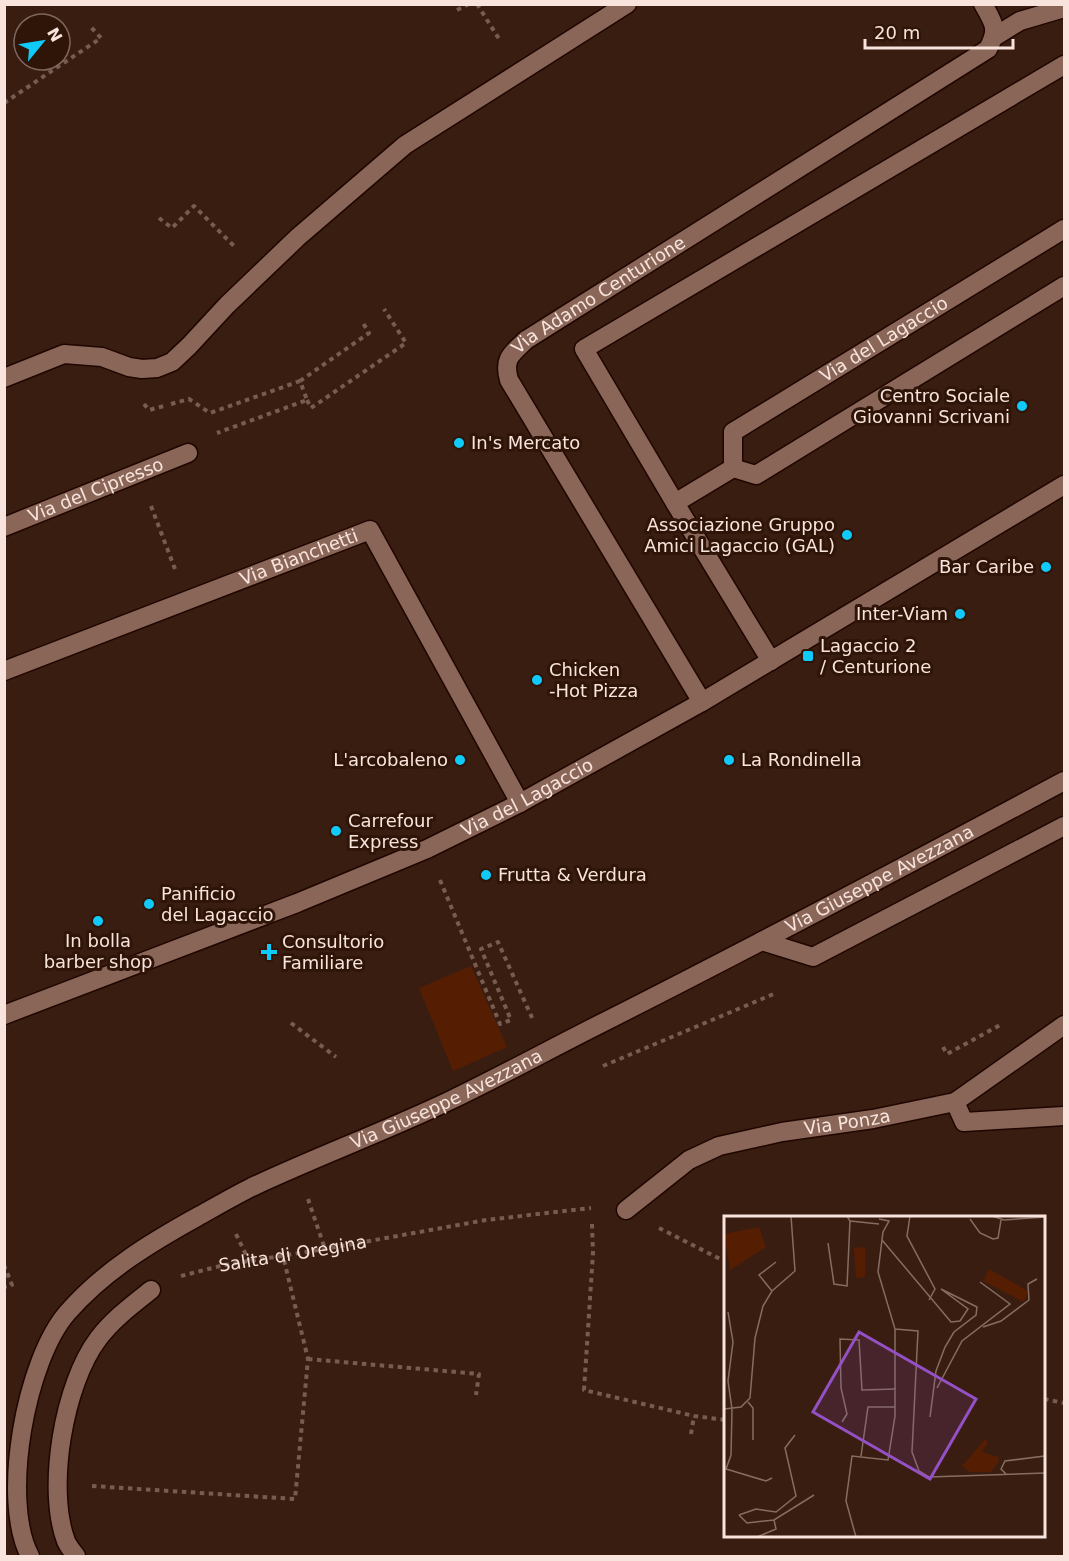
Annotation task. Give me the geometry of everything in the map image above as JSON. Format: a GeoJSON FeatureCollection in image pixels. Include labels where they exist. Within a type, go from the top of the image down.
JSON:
{"type":"FeatureCollection","features":[{"type":"Feature","properties":{"kind":"street"},"geometry":{"type":"LineString","coordinates":[[4,378],[64,354],[102,357],[141,369],[157,368],[172,362],[227,304],[290,244],[405,145],[627,4]]}},
{"type":"Feature","properties":{"kind":"street"},"geometry":{"type":"LineString","coordinates":[[983,4],[996,27],[994,37]]}},
{"type":"Feature","properties":{"kind":"street"},"geometry":{"type":"LineString","coordinates":[[994,37],[1020,21],[1065,8]]}},
{"type":"Feature","properties":{"kind":"street","name":"Via Adamo Centurione"},"geometry":{"type":"LineString","coordinates":[[702,702],[509,380],[505,367],[510,354],[526,340],[977,56],[988,48],[994,37]]}},
{"type":"Feature","properties":{"kind":"street"},"geometry":{"type":"LineString","coordinates":[[771,661],[584,349],[1065,64]]}},
{"type":"Feature","properties":{"kind":"street","name":"Via del Lagaccio"},"geometry":{"type":"LineString","coordinates":[[733,468],[733,432],[1065,229]]}},
{"type":"Feature","properties":{"kind":"street"},"geometry":{"type":"LineString","coordinates":[[675,503],[733,468],[756,475],[1065,286]]}},
{"type":"Feature","properties":{"kind":"street","name":"Via del Cipresso"},"geometry":{"type":"LineString","coordinates":[[4,527],[188,453]]}},
{"type":"Feature","properties":{"kind":"street","name":"Via del Lagaccio"},"geometry":{"type":"LineString","coordinates":[[4,1015],[297,903],[427,849],[520,803],[702,702],[1065,485]]}},
{"type":"Feature","properties":{"kind":"street","name":"Via Bianchetti"},"geometry":{"type":"LineString","coordinates":[[4,671],[370,530],[520,803]]}},
{"type":"Feature","properties":{"kind":"street","name":"Via Giuseppe Avezzana"},"geometry":{"type":"LineString","coordinates":[[30,1557],[22,1545],[14,1466],[24,1412],[46,1346],[66,1313],[109,1272],[144,1248],[252,1188],[450,1100],[762,941],[1065,781]]}},
{"type":"Feature","properties":{"kind":"street"},"geometry":{"type":"LineString","coordinates":[[762,941],[813,957],[1065,826]]}},
{"type":"Feature","properties":{"kind":"street","name":"Via Ponza"},"geometry":{"type":"LineString","coordinates":[[626,1210],[689,1160],[719,1146],[783,1132],[873,1119],[956,1102],[1065,1025]]}},
{"type":"Feature","properties":{"kind":"street"},"geometry":{"type":"LineString","coordinates":[[956,1102],[964,1122],[1065,1116]]}},
{"type":"Feature","properties":{"kind":"street"},"geometry":{"type":"LineString","coordinates":[[76,1557],[66,1542],[60,1511],[58,1483],[61,1430],[76,1380],[97,1340],[120,1314],[151,1290]]}},
{"type":"Feature","properties":{"kind":"path"},"geometry":{"type":"LineString","coordinates":[[458,10],[469,4]]}},
{"type":"Feature","properties":{"kind":"path"},"geometry":{"type":"LineString","coordinates":[[477,4],[519,72]]}},
{"type":"Feature","properties":{"kind":"path"},"geometry":{"type":"LineString","coordinates":[[4,103],[102,38],[90,26]]}},
{"type":"Feature","properties":{"kind":"path"},"geometry":{"type":"LineString","coordinates":[[159,218],[172,228],[194,206],[241,253]]}},
{"type":"Feature","properties":{"kind":"path"},"geometry":{"type":"LineString","coordinates":[[307,400],[311,408],[406,344],[384,309]]}},
{"type":"Feature","properties":{"kind":"path"},"geometry":{"type":"LineString","coordinates":[[300,381],[369,333],[363,323]]}},
{"type":"Feature","properties":{"kind":"path"},"geometry":{"type":"LineString","coordinates":[[427,849],[501,1024],[511,1020],[481,949],[498,942],[547,1051]]}},
{"type":"Feature","properties":{"kind":"path"},"geometry":{"type":"LineString","coordinates":[[291,1023],[336,1057]]}},
{"type":"Feature","properties":{"kind":"path"},"geometry":{"type":"LineString","coordinates":[[591,1208],[593,1253],[584,1390],[694,1416],[724,1420]]}},
{"type":"Feature","properties":{"kind":"path","name":"Salita di Oregina"},"geometry":{"type":"LineString","coordinates":[[151,1290],[179,1277],[224,1265],[486,1220],[591,1208],[626,1210],[724,1261]]}},
{"type":"Feature","properties":{"kind":"path"},"geometry":{"type":"LineString","coordinates":[[98,1486],[295,1499],[308,1359],[282,1256]]}},
{"type":"Feature","properties":{"kind":"path"},"geometry":{"type":"LineString","coordinates":[[4,1265],[12,1285],[4,1287]]}},
{"type":"Feature","properties":{"kind":"path"},"geometry":{"type":"LineString","coordinates":[[308,1359],[479,1374],[476,1395]]}},
{"type":"Feature","properties":{"kind":"path"},"geometry":{"type":"LineString","coordinates":[[1045,1399],[1065,1403]]}},
{"type":"Feature","properties":{"kind":"path"},"geometry":{"type":"LineString","coordinates":[[691,1434],[694,1416]]}},
{"type":"Feature","properties":{"kind":"shaded area"},"geometry":{"type":"Polygon","coordinates":[[[471,966],[507,1047],[453,1071],[419,988],[471,966]]]}},
{"type":"Feature","properties":{"kind":"place","name":"Centro Sociale Giovanni Scrivani"},"geometry":{"type":"Point","coordinates":[1022,406]}},
{"type":"Feature","properties":{"kind":"place","name":"In's Mercato"},"geometry":{"type":"Point","coordinates":[459,443]}},
{"type":"Feature","properties":{"kind":"place","name":"Associazione Gruppo Amici Lagaccio (GAL)"},"geometry":{"type":"Point","coordinates":[847,535]}},
{"type":"Feature","properties":{"kind":"place","name":"Bar Caribe"},"geometry":{"type":"Point","coordinates":[1046,567]}},
{"type":"Feature","properties":{"kind":"place","name":"Inter-Viam"},"geometry":{"type":"Point","coordinates":[960,614]}},
{"type":"Feature","properties":{"kind":"place","name":"Lagaccio 2 / Centurione"},"geometry":{"type":"Point","coordinates":[808,656]}},
{"type":"Feature","properties":{"kind":"place","name":"Chicken -Hot Pizza"},"geometry":{"type":"Point","coordinates":[537,680]}},
{"type":"Feature","properties":{"kind":"place","name":"L'arcobaleno"},"geometry":{"type":"Point","coordinates":[460,760]}},
{"type":"Feature","properties":{"kind":"place","name":"La Rondinella"},"geometry":{"type":"Point","coordinates":[729,760]}},
{"type":"Feature","properties":{"kind":"place","name":"Carrefour Express"},"geometry":{"type":"Point","coordinates":[336,831]}},
{"type":"Feature","properties":{"kind":"place","name":"Frutta & Verdura"},"geometry":{"type":"Point","coordinates":[486,875]}},
{"type":"Feature","properties":{"kind":"place","name":"Panificio del Lagaccio"},"geometry":{"type":"Point","coordinates":[149,904]}},
{"type":"Feature","properties":{"kind":"place","name":"In bolla barber shop"},"geometry":{"type":"Point","coordinates":[98,921]}},
{"type":"Feature","properties":{"kind":"place","name":"Consultorio Familiare"},"geometry":{"type":"Point","coordinates":[269,952]}}]}
